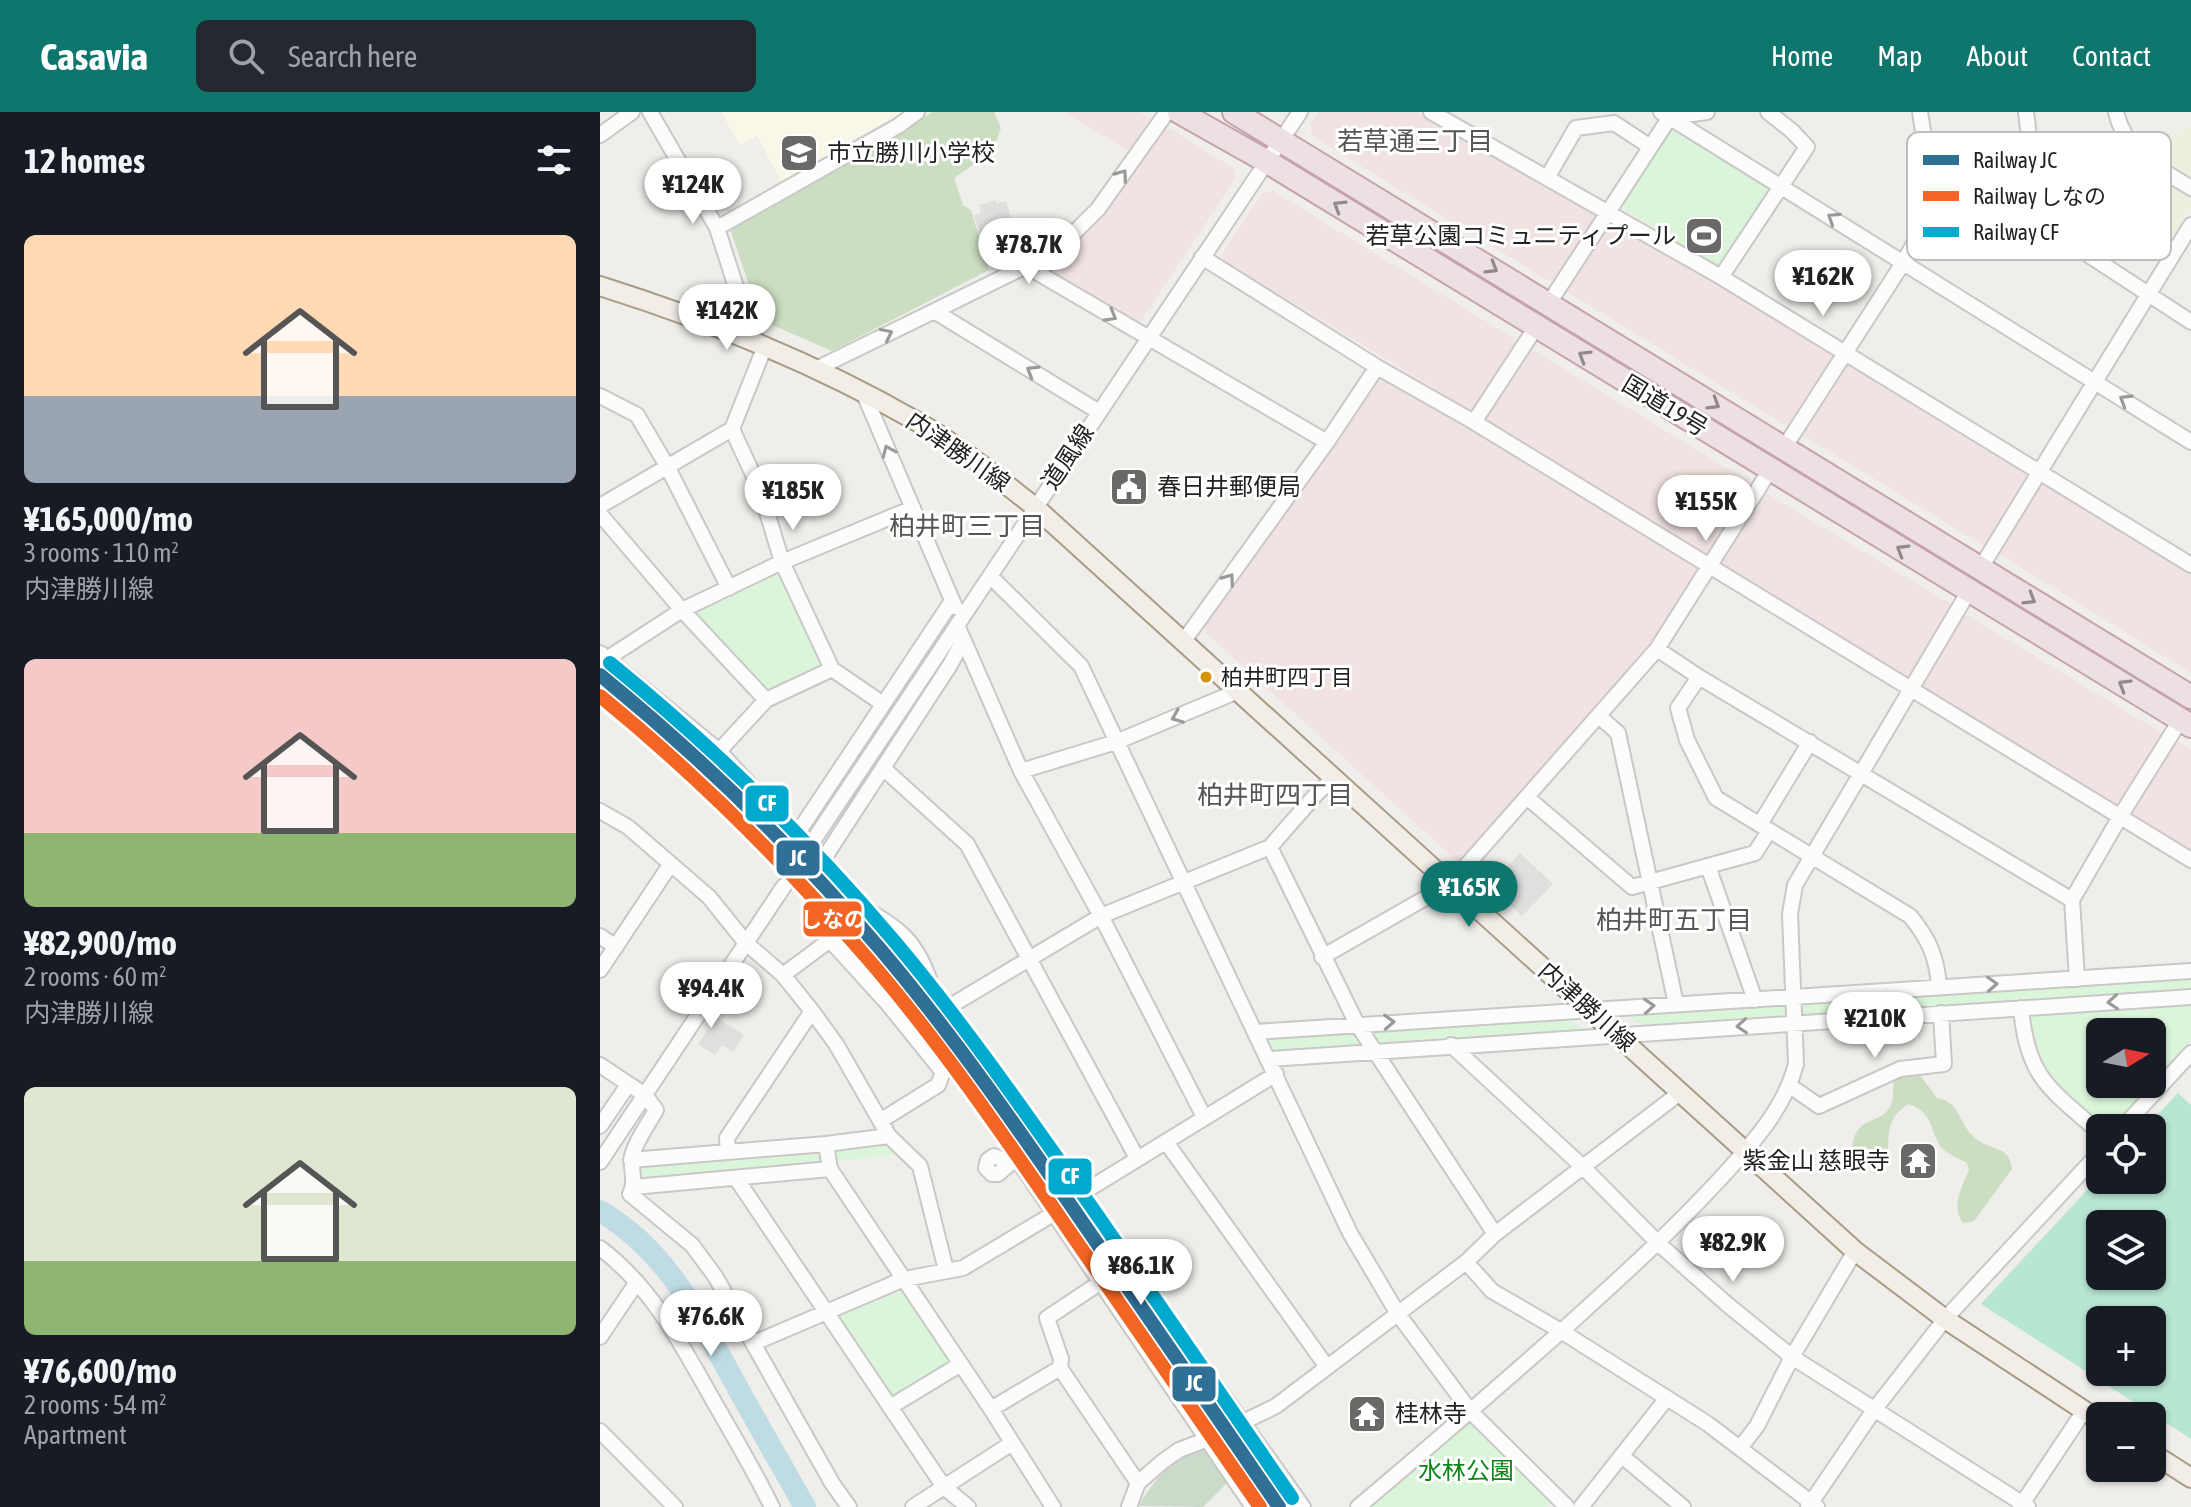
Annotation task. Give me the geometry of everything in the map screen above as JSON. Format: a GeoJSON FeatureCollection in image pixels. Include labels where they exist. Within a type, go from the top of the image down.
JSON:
{"type":"FeatureCollection","features":[{"type":"Feature","properties":{"kind":"highway","name":"国道19号"},"geometry":{"type":"LineString","coordinates":[[1179,112],[1266,161],[2186,722]]}},
{"type":"Feature","properties":{"kind":"highway","name":"国道19号"},"geometry":{"type":"LineString","coordinates":[[1234,112],[2191,697]]}},
{"type":"Feature","properties":{"kind":"main road","name":"内津勝川線"},"geometry":{"type":"LineString","coordinates":[[600,286],[747,337],[818,368],[917,421],[970,456],[1035,507],[1855,1251],[1945,1319],[2086,1412]]}},
{"type":"Feature","properties":{"kind":"main road"},"geometry":{"type":"LineString","coordinates":[[2166,1462],[2191,1478]]}},
{"type":"Feature","properties":{"kind":"street"},"geometry":{"type":"LineString","coordinates":[[600,135],[632,112]]}},
{"type":"Feature","properties":{"kind":"street"},"geometry":{"type":"LineString","coordinates":[[650,112],[717,228],[744,312],[747,337]]}},
{"type":"Feature","properties":{"kind":"street"},"geometry":{"type":"LineString","coordinates":[[717,228],[898,126],[917,112]]}},
{"type":"Feature","properties":{"kind":"street"},"geometry":{"type":"LineString","coordinates":[[818,368],[1026,266],[1065,242],[1098,209],[1167,112]]}},
{"type":"Feature","properties":{"kind":"street","name":"道風線"},"geometry":{"type":"LineString","coordinates":[[811,844],[1300,112]]}},
{"type":"Feature","properties":{"kind":"street"},"geometry":{"type":"LineString","coordinates":[[1431,112],[1721,277],[2191,565]]}},
{"type":"Feature","properties":{"kind":"street"},"geometry":{"type":"LineString","coordinates":[[1666,114],[1707,112]]}},
{"type":"Feature","properties":{"kind":"street"},"geometry":{"type":"LineString","coordinates":[[1721,277],[1807,147],[1768,112]]}},
{"type":"Feature","properties":{"kind":"street"},"geometry":{"type":"LineString","coordinates":[[1920,112],[1923,132]]}},
{"type":"Feature","properties":{"kind":"street"},"geometry":{"type":"LineString","coordinates":[[2026,112],[2029,132]]}},
{"type":"Feature","properties":{"kind":"street"},"geometry":{"type":"LineString","coordinates":[[2116,112],[2122,132]]}},
{"type":"Feature","properties":{"kind":"street"},"geometry":{"type":"LineString","coordinates":[[1549,303],[1666,114]]}},
{"type":"Feature","properties":{"kind":"street"},"geometry":{"type":"LineString","coordinates":[[1666,114],[2191,442]]}},
{"type":"Feature","properties":{"kind":"street"},"geometry":{"type":"LineString","coordinates":[[1547,178],[1576,128],[1614,123],[1649,146]]}},
{"type":"Feature","properties":{"kind":"street"},"geometry":{"type":"LineString","coordinates":[[2171,176],[2191,188]]}},
{"type":"Feature","properties":{"kind":"street"},"geometry":{"type":"LineString","coordinates":[[2171,257],[2191,225]]}},
{"type":"Feature","properties":{"kind":"street"},"geometry":{"type":"LineString","coordinates":[[1784,448],[1907,256]]}},
{"type":"Feature","properties":{"kind":"street"},"geometry":{"type":"LineString","coordinates":[[1202,257],[1377,367],[1474,422],[2191,860]]}},
{"type":"Feature","properties":{"kind":"street"},"geometry":{"type":"LineString","coordinates":[[2096,260],[2191,322]]}},
{"type":"Feature","properties":{"kind":"street"},"geometry":{"type":"LineString","coordinates":[[1980,569],[2169,260]]}},
{"type":"Feature","properties":{"kind":"street"},"geometry":{"type":"LineString","coordinates":[[1026,266],[1327,442]]}},
{"type":"Feature","properties":{"kind":"street"},"geometry":{"type":"LineString","coordinates":[[934,311],[1099,412]]}},
{"type":"Feature","properties":{"kind":"street"},"geometry":{"type":"LineString","coordinates":[[1474,422],[1536,327]]}},
{"type":"Feature","properties":{"kind":"street"},"geometry":{"type":"LineString","coordinates":[[600,506],[732,429],[765,346]]}},
{"type":"Feature","properties":{"kind":"street"},"geometry":{"type":"LineString","coordinates":[[1183,642],[1377,367]]}},
{"type":"Feature","properties":{"kind":"street"},"geometry":{"type":"LineString","coordinates":[[864,394],[952,601],[963,641],[1021,771],[1101,916],[1204,1117]]}},
{"type":"Feature","properties":{"kind":"street"},"geometry":{"type":"LineString","coordinates":[[600,396],[637,415],[667,466],[729,588]]}},
{"type":"Feature","properties":{"kind":"street"},"geometry":{"type":"LineString","coordinates":[[732,429],[761,492],[782,562],[832,669],[883,704]]}},
{"type":"Feature","properties":{"kind":"street"},"geometry":{"type":"LineString","coordinates":[[1322,957],[1450,884],[1657,649],[1770,470]]}},
{"type":"Feature","properties":{"kind":"street"},"geometry":{"type":"LineString","coordinates":[[913,508],[782,562],[682,610],[603,659],[719,751],[861,907],[889,923],[913,944],[922,958],[932,988],[1303,1507]]}},
{"type":"Feature","properties":{"kind":"street"},"geometry":{"type":"LineString","coordinates":[[600,514],[682,610],[766,700]]}},
{"type":"Feature","properties":{"kind":"street"},"geometry":{"type":"LineString","coordinates":[[990,576],[1081,666],[1350,1233],[1398,1314],[1471,1412],[1567,1507]]}},
{"type":"Feature","properties":{"kind":"street"},"geometry":{"type":"LineString","coordinates":[[1358,1507],[1471,1412],[1659,1244],[1746,1151],[1778,1108],[1790,1086],[1796,1064],[1790,914],[1795,885],[1969,591]]}},
{"type":"Feature","properties":{"kind":"street"},"geometry":{"type":"LineString","coordinates":[[795,837],[952,601]]}},
{"type":"Feature","properties":{"kind":"street"},"geometry":{"type":"LineString","coordinates":[[821,863],[963,641]]}},
{"type":"Feature","properties":{"kind":"street"},"geometry":{"type":"LineString","coordinates":[[1657,649],[2072,900]]}},
{"type":"Feature","properties":{"kind":"street"},"geometry":{"type":"LineString","coordinates":[[719,751],[766,700],[832,669]]}},
{"type":"Feature","properties":{"kind":"street"},"geometry":{"type":"LineString","coordinates":[[1699,677],[1678,708],[1687,740],[1716,798],[1910,916],[1928,938],[1937,962],[1939,987]]}},
{"type":"Feature","properties":{"kind":"street"},"geometry":{"type":"LineString","coordinates":[[1021,771],[1116,742],[1238,691]]}},
{"type":"Feature","properties":{"kind":"street"},"geometry":{"type":"LineString","coordinates":[[1600,717],[1618,733],[1676,1004]]}},
{"type":"Feature","properties":{"kind":"street"},"geometry":{"type":"LineString","coordinates":[[2077,979],[2072,900],[2121,815],[2186,722]]}},
{"type":"Feature","properties":{"kind":"street"},"geometry":{"type":"LineString","coordinates":[[1528,798],[1632,887],[1755,853],[1764,827],[1810,742]]}},
{"type":"Feature","properties":{"kind":"street"},"geometry":{"type":"LineString","coordinates":[[883,768],[967,844],[1137,1158]]}},
{"type":"Feature","properties":{"kind":"street"},"geometry":{"type":"LineString","coordinates":[[947,1008],[1101,916],[1270,847],[1319,791],[1334,779]]}},
{"type":"Feature","properties":{"kind":"street"},"geometry":{"type":"LineString","coordinates":[[600,811],[628,827],[709,897],[746,943],[783,975],[812,1011],[836,1044],[889,1136],[920,1166],[946,1270]]}},
{"type":"Feature","properties":{"kind":"street"},"geometry":{"type":"LineString","coordinates":[[1270,847],[1357,1024],[1495,1234]]}},
{"type":"Feature","properties":{"kind":"street"},"geometry":{"type":"LineString","coordinates":[[600,970],[670,865]]}},
{"type":"Feature","properties":{"kind":"street"},"geometry":{"type":"LineString","coordinates":[[1708,866],[1755,1000]]}},
{"type":"Feature","properties":{"kind":"street"},"geometry":{"type":"LineString","coordinates":[[600,1162],[784,886]]}},
{"type":"Feature","properties":{"kind":"street"},"geometry":{"type":"LineString","coordinates":[[600,936],[616,947]]}},
{"type":"Feature","properties":{"kind":"street"},"geometry":{"type":"LineString","coordinates":[[783,975],[830,940],[888,1004],[943,1072],[938,1085],[880,1121]]}},
{"type":"Feature","properties":{"kind":"street"},"geometry":{"type":"LineString","coordinates":[[1269,1059],[1619,1035],[1939,987],[2191,971]]}},
{"type":"Feature","properties":{"kind":"street"},"geometry":{"type":"LineString","coordinates":[[1255,1032],[1755,1000],[1794,1009],[1941,1013],[2191,997]]}},
{"type":"Feature","properties":{"kind":"street"},"geometry":{"type":"LineString","coordinates":[[2021,1008],[2028,1054],[2035,1069],[2086,1120]]}},
{"type":"Feature","properties":{"kind":"street"},"geometry":{"type":"LineString","coordinates":[[728,1152],[727,1138],[812,1011]]}},
{"type":"Feature","properties":{"kind":"street"},"geometry":{"type":"LineString","coordinates":[[1790,1086],[1819,1106],[1900,1069],[1944,1064],[1941,1013]]}},
{"type":"Feature","properties":{"kind":"street"},"geometry":{"type":"LineString","coordinates":[[1451,1045],[1584,1168],[1659,1244],[1792,1357],[2023,1506],[2086,1424]]}},
{"type":"Feature","properties":{"kind":"street"},"geometry":{"type":"LineString","coordinates":[[2135,1114],[2191,1053]]}},
{"type":"Feature","properties":{"kind":"street"},"geometry":{"type":"LineString","coordinates":[[600,1065],[645,1095],[656,1110],[635,1146],[631,1160],[634,1187],[630,1194],[692,1245],[715,1276],[832,1483],[849,1507]]}},
{"type":"Feature","properties":{"kind":"street"},"geometry":{"type":"LineString","coordinates":[[1079,1195],[1276,1074]]}},
{"type":"Feature","properties":{"kind":"street"},"geometry":{"type":"LineString","coordinates":[[600,1126],[628,1085]]}},
{"type":"Feature","properties":{"kind":"street"},"geometry":{"type":"LineString","coordinates":[[1129,1507],[1138,1483],[1179,1450],[1276,1406],[1466,1262],[1495,1234],[1681,1092]]}},
{"type":"Feature","properties":{"kind":"street"},"geometry":{"type":"LineString","coordinates":[[631,1160],[889,1136]]}},
{"type":"Feature","properties":{"kind":"street"},"geometry":{"type":"LineString","coordinates":[[1166,1142],[1327,1367]]}},
{"type":"Feature","properties":{"kind":"street"},"geometry":{"type":"LineString","coordinates":[[826,1144],[830,1169],[1053,1507]]}},
{"type":"Feature","properties":{"kind":"street"},"geometry":{"type":"LineString","coordinates":[[1011,1163],[1017,1159],[1253,1507]]}},
{"type":"Feature","properties":{"kind":"street"},"geometry":{"type":"LineString","coordinates":[[1466,1262],[1492,1291],[1667,1398],[1740,1448],[1812,1505],[1874,1410],[1945,1319],[2086,1167]]}},
{"type":"Feature","properties":{"kind":"street"},"geometry":{"type":"LineString","coordinates":[[634,1187],[830,1169]]}},
{"type":"Feature","properties":{"kind":"street"},"geometry":{"type":"LineString","coordinates":[[736,1178],[944,1487],[968,1507]]}},
{"type":"Feature","properties":{"kind":"street"},"geometry":{"type":"LineString","coordinates":[[754,1343],[904,1279],[963,1268],[1053,1214]]}},
{"type":"Feature","properties":{"kind":"street"},"geometry":{"type":"LineString","coordinates":[[600,1248],[637,1282],[673,1328],[772,1507]]}},
{"type":"Feature","properties":{"kind":"street"},"geometry":{"type":"LineString","coordinates":[[1740,1448],[1757,1426],[1792,1357],[1855,1251]]}},
{"type":"Feature","properties":{"kind":"street"},"geometry":{"type":"LineString","coordinates":[[600,1337],[637,1282]]}},
{"type":"Feature","properties":{"kind":"street"},"geometry":{"type":"LineString","coordinates":[[1101,1282],[1047,1318],[1061,1359],[1060,1368],[1138,1483]]}},
{"type":"Feature","properties":{"kind":"street"},"geometry":{"type":"LineString","coordinates":[[890,1407],[961,1364]]}},
{"type":"Feature","properties":{"kind":"street"},"geometry":{"type":"LineString","coordinates":[[991,1409],[1060,1368]]}},
{"type":"Feature","properties":{"kind":"street"},"geometry":{"type":"LineString","coordinates":[[1581,1507],[1667,1398]]}},
{"type":"Feature","properties":{"kind":"street"},"geometry":{"type":"LineString","coordinates":[[600,1431],[675,1507]]}},
{"type":"Feature","properties":{"kind":"street"},"geometry":{"type":"LineString","coordinates":[[913,1507],[1012,1443]]}},
{"type":"Feature","properties":{"kind":"street"},"geometry":{"type":"LineString","coordinates":[[1622,1456],[1683,1507]]}},
{"type":"Feature","properties":{"kind":"shaded area","name":"市立勝川小学校"},"geometry":{"type":"Polygon","coordinates":[[[721,112],[903,112],[781,181],[757,136],[740,145],[721,112]]]}},
{"type":"Feature","properties":{"kind":"shaded area"},"geometry":{"type":"Polygon","coordinates":[[[1065,112],[1140,112],[1153,120],[1130,152],[1065,112]]]}},
{"type":"Feature","properties":{"kind":"shaded area"},"geometry":{"type":"Polygon","coordinates":[[[1318,112],[1417,112],[1595,210],[1596,216],[1555,279],[1549,281],[1312,136],[1310,124],[1318,112]]]}},
{"type":"Feature","properties":{"kind":"shaded area"},"geometry":{"type":"Polygon","coordinates":[[[1170,129],[1233,168],[1236,178],[1141,321],[1135,323],[1043,271],[1043,263],[1083,236],[1100,218],[1163,131],[1170,129]]]}},
{"type":"Feature","properties":{"kind":"shaded area"},"geometry":{"type":"Polygon","coordinates":[[[1273,191],[1518,341],[1475,409],[1468,409],[1223,260],[1222,254],[1262,193],[1273,191]]]}},
{"type":"Feature","properties":{"kind":"shaded area"},"geometry":{"type":"Polygon","coordinates":[[[996,200],[997,204],[1006,201],[1020,249],[987,260],[974,215],[981,213],[979,205],[996,200]]]}},
{"type":"Feature","properties":{"kind":"shaded area"},"geometry":{"type":"Polygon","coordinates":[[[1614,221],[1832,354],[1834,360],[1792,425],[1787,426],[1567,292],[1609,223],[1614,221]]]}},
{"type":"Feature","properties":{"kind":"shaded area"},"geometry":{"type":"Polygon","coordinates":[[[1531,349],[1750,482],[1753,488],[1711,553],[1704,554],[1486,420],[1484,414],[1525,350],[1531,349]]]}},
{"type":"Feature","properties":{"kind":"shaded area"},"geometry":{"type":"Polygon","coordinates":[[[1850,365],[2027,473],[2028,479],[1990,544],[1984,546],[1804,436],[1803,430],[1843,366],[1850,365]]]}},
{"type":"Feature","properties":{"kind":"shaded area"},"geometry":{"type":"Polygon","coordinates":[[[1375,375],[1383,375],[1697,566],[1699,573],[1652,646],[1463,861],[1458,862],[1204,631],[1202,625],[1375,375]]]}},
{"type":"Feature","properties":{"kind":"shaded area"},"geometry":{"type":"Polygon","coordinates":[[[2041,486],[2049,487],[2191,573],[2191,673],[1998,553],[2041,486]]]}},
{"type":"Feature","properties":{"kind":"shaded area"},"geometry":{"type":"Polygon","coordinates":[[[1763,491],[1954,606],[1909,678],[1723,565],[1721,559],[1763,491]]]}},
{"type":"Feature","properties":{"kind":"shaded area"},"geometry":{"type":"Polygon","coordinates":[[[1965,614],[2163,734],[2164,738],[2123,804],[2117,806],[1924,687],[1965,614]]]}},
{"type":"Feature","properties":{"kind":"shaded area"},"geometry":{"type":"Polygon","coordinates":[[[2174,740],[2191,750],[2191,851],[2134,816],[2132,810],[2174,740]]]}},
{"type":"Feature","properties":{"kind":"shaded area"},"geometry":{"type":"Polygon","coordinates":[[[1520,853],[1553,884],[1522,916],[1502,897],[1513,884],[1502,873],[1520,853]]]}},
{"type":"Feature","properties":{"kind":"shaded area"},"geometry":{"type":"Polygon","coordinates":[[[716,1017],[744,1035],[733,1052],[722,1045],[715,1055],[698,1044],[716,1017]]]}},
{"type":"Feature","properties":{"kind":"green space"},"geometry":{"type":"Polygon","coordinates":[[[932,112],[994,112],[1001,128],[993,151],[954,178],[963,205],[971,210],[989,270],[832,351],[763,321],[730,229],[902,133],[932,112]]]}},
{"type":"Feature","properties":{"kind":"green space"},"geometry":{"type":"Polygon","coordinates":[[[1678,125],[1768,184],[1770,190],[1723,265],[1718,266],[1622,208],[1621,204],[1669,128],[1678,125]]]}},
{"type":"Feature","properties":{"kind":"green space"},"geometry":{"type":"Polygon","coordinates":[[[2191,125],[2191,183],[2171,170],[2171,136],[2191,125]]]}},
{"type":"Feature","properties":{"kind":"green space"},"geometry":{"type":"Polygon","coordinates":[[[1307,168],[2191,709],[2191,714],[1471,275],[1431,245],[1307,168]]]}},
{"type":"Feature","properties":{"kind":"green space"},"geometry":{"type":"Polygon","coordinates":[[[2171,182],[2191,196],[2191,208],[2171,239],[2171,182]]]}},
{"type":"Feature","properties":{"kind":"green space"},"geometry":{"type":"Polygon","coordinates":[[[775,571],[783,574],[823,663],[820,669],[770,690],[764,689],[698,615],[699,609],[775,571]]]}},
{"type":"Feature","properties":{"kind":"green space"},"geometry":{"type":"Polygon","coordinates":[[[2191,976],[2191,991],[1802,1016],[1802,1001],[2191,976]]]}},
{"type":"Feature","properties":{"kind":"green space"},"geometry":{"type":"Polygon","coordinates":[[[1786,1002],[1787,1016],[1639,1025],[1626,1012],[1786,1002]]]}},
{"type":"Feature","properties":{"kind":"green space"},"geometry":{"type":"Polygon","coordinates":[[[2191,1003],[2191,1041],[2166,1068],[2166,1018],[2086,1018],[2086,1098],[2138,1098],[2124,1114],[2089,1114],[2044,1069],[2028,1017],[2033,1013],[2191,1003]]]}},
{"type":"Feature","properties":{"kind":"green space"},"geometry":{"type":"Polygon","coordinates":[[[1567,1017],[1582,1029],[1380,1043],[1370,1031],[1567,1017]]]}},
{"type":"Feature","properties":{"kind":"green space"},"geometry":{"type":"Polygon","coordinates":[[[1352,1030],[1362,1041],[1360,1044],[1273,1050],[1266,1035],[1352,1030]]]}},
{"type":"Feature","properties":{"kind":"green space"},"geometry":{"type":"Polygon","coordinates":[[[1920,1075],[1937,1098],[1945,1100],[1955,1109],[1975,1138],[2003,1152],[2010,1161],[2012,1169],[1974,1221],[1963,1223],[1958,1210],[1958,1197],[1969,1170],[1967,1163],[1944,1150],[1928,1118],[1917,1108],[1908,1104],[1893,1120],[1882,1172],[1875,1174],[1868,1157],[1856,1153],[1852,1146],[1861,1126],[1890,1108],[1894,1080],[1898,1076],[1920,1075]]]}},
{"type":"Feature","properties":{"kind":"green space"},"geometry":{"type":"Polygon","coordinates":[[[2178,1093],[2191,1105],[2191,1439],[2166,1423],[2166,1402],[2133,1402],[2109,1386],[2166,1386],[2166,1306],[2086,1306],[2086,1372],[1981,1304],[2086,1191],[2086,1194],[2166,1194],[2166,1114],[2158,1114],[2178,1093]]]}},
{"type":"Feature","properties":{"kind":"green space"},"geometry":{"type":"Polygon","coordinates":[[[889,1142],[902,1153],[835,1162],[833,1148],[889,1142]]]}},
{"type":"Feature","properties":{"kind":"green space"},"geometry":{"type":"Polygon","coordinates":[[[821,1149],[822,1164],[642,1180],[638,1178],[636,1169],[641,1165],[821,1149]]]}},
{"type":"Feature","properties":{"kind":"green space"},"geometry":{"type":"Polygon","coordinates":[[[898,1287],[904,1289],[951,1360],[950,1365],[896,1400],[890,1398],[837,1319],[838,1313],[898,1287]]]}},
{"type":"Feature","properties":{"kind":"green space","name":"水林公園"},"geometry":{"type":"Polygon","coordinates":[[[1466,1423],[1471,1423],[1552,1503],[1547,1507],[1369,1507],[1466,1423]]]}},
{"type":"Feature","properties":{"kind":"green space"},"geometry":{"type":"Polygon","coordinates":[[[1205,1446],[1228,1482],[1203,1507],[1139,1506],[1166,1470],[1184,1456],[1205,1446]]]}},
{"type":"Feature","properties":{"kind":"water","name":"若草公園コミュニティプール"},"geometry":{"type":"Polygon","coordinates":[[[1702,219],[1708,224],[1704,232],[1722,243],[1716,254],[1692,241],[1696,236],[1695,228],[1702,219]]]}},
{"type":"Feature","properties":{"kind":"waterway"},"geometry":{"type":"LineString","coordinates":[[600,1211],[645,1246],[680,1287],[805,1507]]}},
{"type":"Feature","properties":{"kind":"tunnel"},"geometry":{"type":"LineString","coordinates":[[784,886],[811,844]]}},
{"type":"Feature","properties":{"kind":"rail line","name":"CF"},"geometry":{"type":"LineString","coordinates":[[610,663],[723,761],[794,831],[922,975],[1051,1148],[1292,1498]]}},
{"type":"Feature","properties":{"kind":"rail line","name":"JC"},"geometry":{"type":"LineString","coordinates":[[600,675],[747,806],[849,913],[908,983],[1010,1118],[1279,1507]]}},
{"type":"Feature","properties":{"kind":"rail line","name":"しなの"},"geometry":{"type":"LineString","coordinates":[[600,696],[740,822],[805,889],[895,992],[997,1127],[1260,1507]]}},
{"type":"Feature","properties":{"kind":"place","name":"市立勝川小学校"},"geometry":{"type":"Point","coordinates":[799,153]}},
{"type":"Feature","properties":{"kind":"place","name":"若草公園コミュニティプール"},"geometry":{"type":"Point","coordinates":[1704,236]}},
{"type":"Feature","properties":{"kind":"place","name":"春日井郵便局"},"geometry":{"type":"Point","coordinates":[1129,487]}},
{"type":"Feature","properties":{"kind":"place","name":"柏井町四丁目"},"geometry":{"type":"Point","coordinates":[1206,677]}},
{"type":"Feature","properties":{"kind":"place","name":"紫金山 慈眼寺"},"geometry":{"type":"Point","coordinates":[1918,1161]}},
{"type":"Feature","properties":{"kind":"place","name":"桂林寺"},"geometry":{"type":"Point","coordinates":[1367,1414]}},
{"type":"Feature","properties":{"kind":"district","name":"若草通三丁目"},"geometry":{"type":"Point","coordinates":[1415,141]}},
{"type":"Feature","properties":{"kind":"district","name":"柏井町三丁目"},"geometry":{"type":"Point","coordinates":[967,526]}},
{"type":"Feature","properties":{"kind":"district","name":"柏井町四丁目"},"geometry":{"type":"Point","coordinates":[1275,795]}},
{"type":"Feature","properties":{"kind":"district","name":"柏井町五丁目"},"geometry":{"type":"Point","coordinates":[1674,920]}}]}
